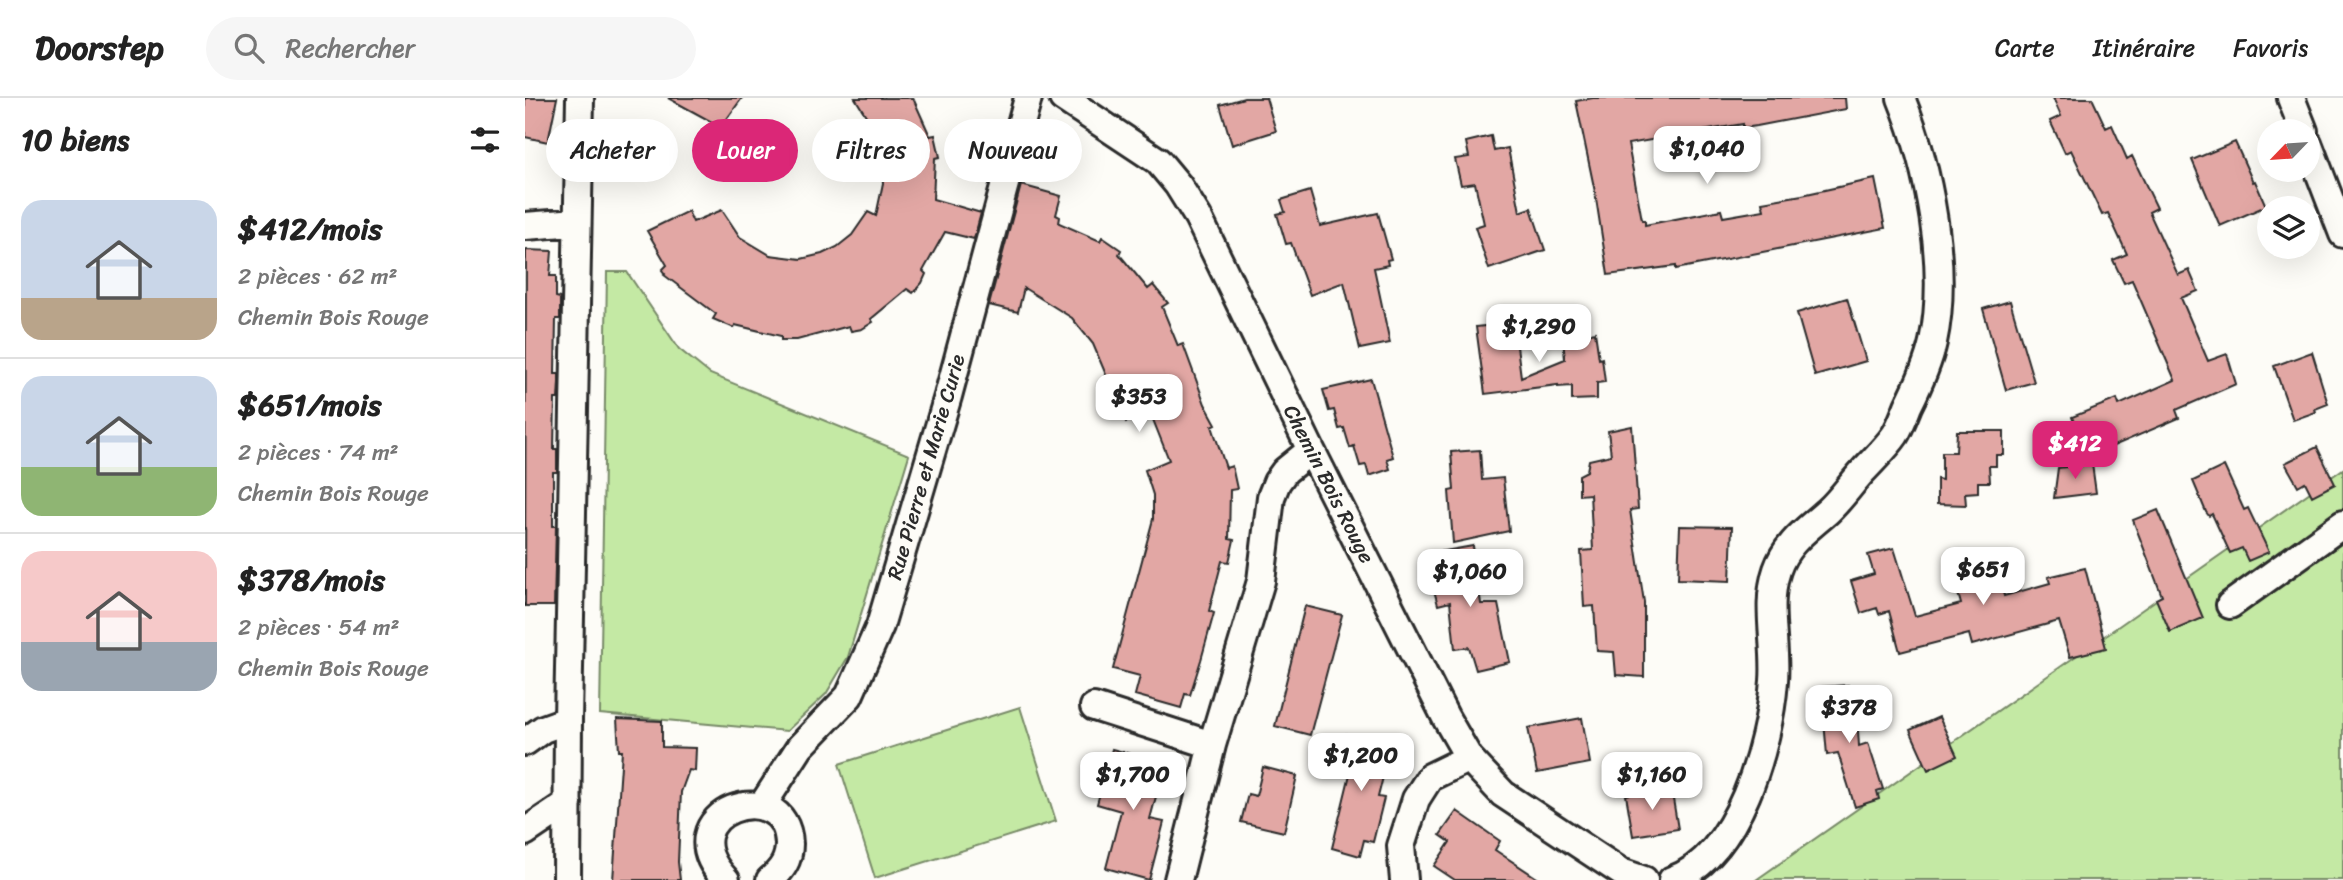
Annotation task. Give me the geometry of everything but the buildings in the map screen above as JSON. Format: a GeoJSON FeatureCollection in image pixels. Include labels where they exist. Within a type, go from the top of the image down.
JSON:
{"type":"FeatureCollection","features":[{"type":"Feature","properties":{"kind":"street"},"geometry":{"type":"LineString","coordinates":[[567,880],[580,98]]}},
{"type":"Feature","properties":{"kind":"street","name":"Rue Pierre et Marie Curie"},"geometry":{"type":"LineString","coordinates":[[762,806],[800,747],[849,696],[880,626],[948,396],[1028,98]]}},
{"type":"Feature","properties":{"kind":"street","name":"Chemin Bois Rouge"},"geometry":{"type":"LineString","coordinates":[[1063,98],[1158,161],[1178,185],[1198,217],[1445,718],[1469,758],[1503,794],[1621,872],[1644,880]]}},
{"type":"Feature","properties":{"kind":"street"},"geometry":{"type":"LineString","coordinates":[[1672,880],[1699,867],[1711,854],[1731,824],[1752,782],[1769,717],[1774,680],[1773,594],[1776,571],[1785,551],[1809,525],[1828,511],[1895,435],[1921,378],[1933,342],[1937,312],[1936,237],[1920,151],[1901,98]]}},
{"type":"Feature","properties":{"kind":"street"},"geometry":{"type":"LineString","coordinates":[[2291,98],[2299,119]]}},
{"type":"Feature","properties":{"kind":"street"},"geometry":{"type":"LineString","coordinates":[[2321,177],[2343,234]]}},
{"type":"Feature","properties":{"kind":"street"},"geometry":{"type":"LineString","coordinates":[[525,226],[577,222]]}},
{"type":"Feature","properties":{"kind":"street"},"geometry":{"type":"LineString","coordinates":[[1178,880],[1212,744],[1261,581],[1271,497],[1285,471],[1311,450]]}},
{"type":"Feature","properties":{"kind":"street"},"geometry":{"type":"LineString","coordinates":[[2230,605],[2343,524]]}},
{"type":"Feature","properties":{"kind":"street"},"geometry":{"type":"LineString","coordinates":[[1094,707],[1212,744]]}},
{"type":"Feature","properties":{"kind":"street"},"geometry":{"type":"LineString","coordinates":[[525,742],[543,729],[568,720]]}},
{"type":"Feature","properties":{"kind":"street"},"geometry":{"type":"LineString","coordinates":[[1404,880],[1401,846],[1416,799],[1430,777],[1469,758]]}},
{"type":"Feature","properties":{"kind":"street"},"geometry":{"type":"LineString","coordinates":[[525,832],[568,803]]}},
{"type":"Feature","properties":{"kind":"street"},"geometry":{"type":"LineString","coordinates":[[726,880],[713,866],[707,847],[711,828],[724,812],[742,804],[762,806],[779,817],[789,834],[789,854],[781,872],[770,880]]}},
{"type":"Feature","properties":{"kind":"green space"},"geometry":{"type":"Polygon","coordinates":[[[607,272],[627,272],[679,349],[710,374],[909,455],[848,657],[826,694],[787,731],[600,714],[607,272]]]}},
{"type":"Feature","properties":{"kind":"green space"},"geometry":{"type":"Polygon","coordinates":[[[2343,469],[2343,880],[1756,880],[2343,469]]]}},
{"type":"Feature","properties":{"kind":"green space"},"geometry":{"type":"Polygon","coordinates":[[[1020,707],[1056,821],[875,878],[839,764],[1020,707]]]}}]}
